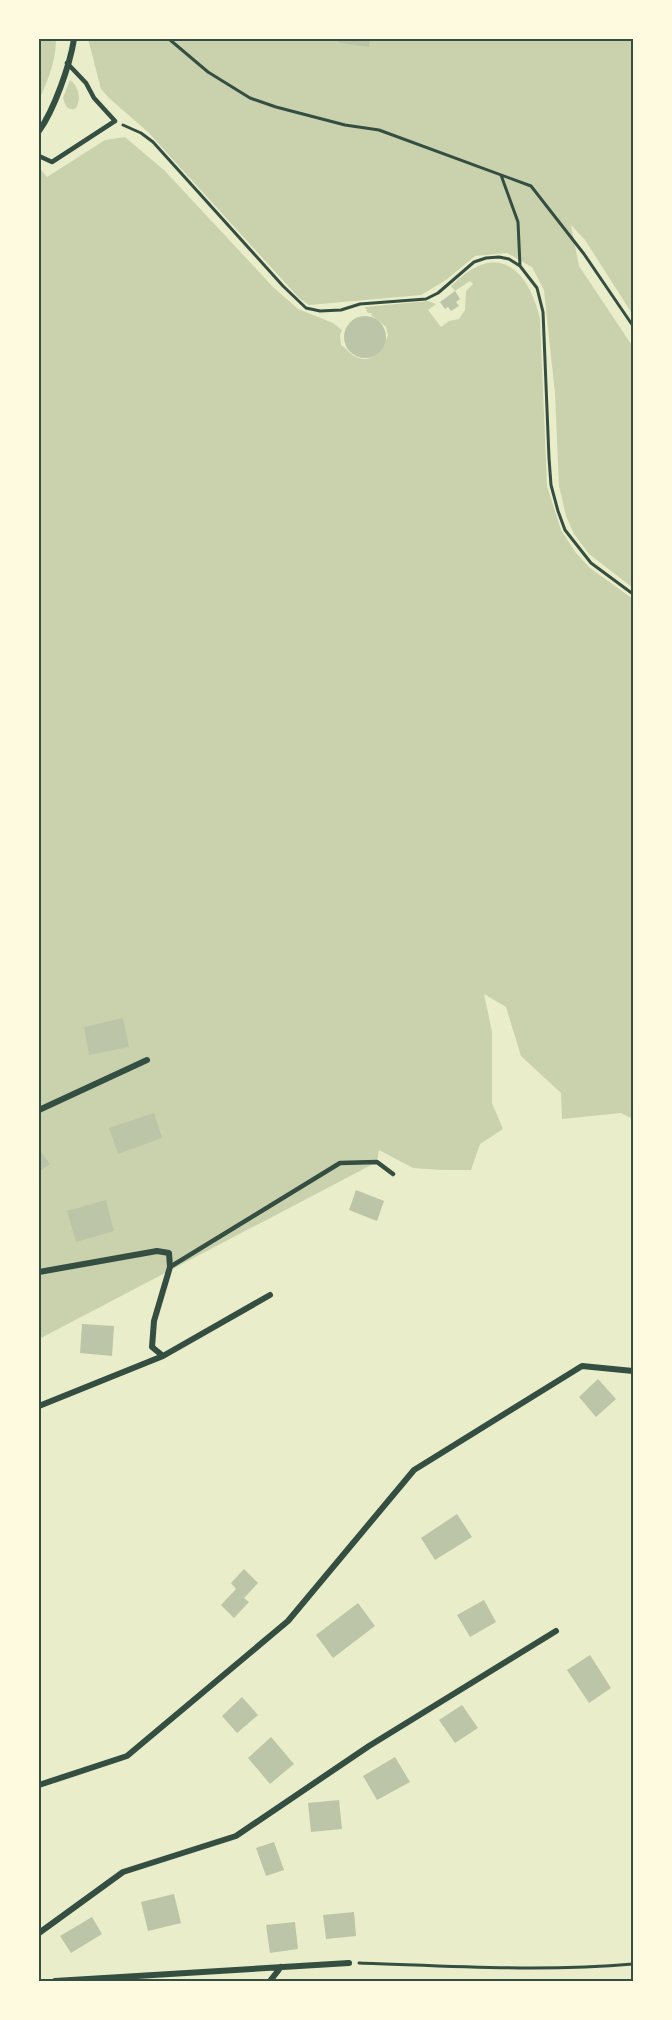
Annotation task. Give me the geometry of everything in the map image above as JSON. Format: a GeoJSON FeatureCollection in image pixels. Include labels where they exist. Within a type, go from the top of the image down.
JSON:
{"type":"FeatureCollection","features":[{"type":"Feature","properties":{"kind":"street"},"geometry":{"type":"LineString","coordinates":[[39,131],[45,123],[62,84],[73,41]]}},
{"type":"Feature","properties":{"kind":"street"},"geometry":{"type":"LineString","coordinates":[[39,1110],[147,1060]]}},
{"type":"Feature","properties":{"kind":"street"},"geometry":{"type":"LineString","coordinates":[[39,1272],[157,1251],[169,1253],[170,1267],[154,1321],[152,1347],[163,1356]]}},
{"type":"Feature","properties":{"kind":"street"},"geometry":{"type":"LineString","coordinates":[[39,1406],[163,1356],[270,1295]]}},
{"type":"Feature","properties":{"kind":"street"},"geometry":{"type":"LineString","coordinates":[[39,1785],[127,1756],[288,1621],[414,1470],[582,1366],[633,1371]]}},
{"type":"Feature","properties":{"kind":"street"},"geometry":{"type":"LineString","coordinates":[[39,1933],[123,1872],[236,1836],[369,1746],[556,1631]]}},
{"type":"Feature","properties":{"kind":"street"},"geometry":{"type":"LineString","coordinates":[[55,1981],[349,1963]]}},
{"type":"Feature","properties":{"kind":"street"},"geometry":{"type":"LineString","coordinates":[[270,1981],[281,1967]]}},
{"type":"Feature","properties":{"kind":"lane"},"geometry":{"type":"LineString","coordinates":[[39,156],[52,162],[115,121],[94,98],[86,83],[67,63]]}},
{"type":"Feature","properties":{"kind":"lane"},"geometry":{"type":"LineString","coordinates":[[170,1267],[340,1163],[376,1162],[393,1174]]}},
{"type":"Feature","properties":{"kind":"path"},"geometry":{"type":"LineString","coordinates":[[169,39],[208,72],[250,98],[345,125],[379,130],[531,186],[584,254],[633,326]]}},
{"type":"Feature","properties":{"kind":"path"},"geometry":{"type":"LineString","coordinates":[[115,121],[141,133],[153,142],[283,286],[306,308],[320,311],[360,304],[426,299],[438,293],[474,262],[486,258],[499,257],[520,266],[537,288],[543,312],[551,485],[558,511],[565,530],[591,563],[633,594]]}},
{"type":"Feature","properties":{"kind":"path"},"geometry":{"type":"LineString","coordinates":[[501,175],[518,222],[520,266]]}},
{"type":"Feature","properties":{"kind":"path"},"geometry":{"type":"LineString","coordinates":[[349,1963],[513,1968],[603,1967],[633,1964]]}},
{"type":"Feature","properties":{"kind":"green space"},"geometry":{"type":"Polygon","coordinates":[[[39,39],[56,39],[56,47],[53,63],[39,100],[39,39]]]}},
{"type":"Feature","properties":{"kind":"green space"},"geometry":{"type":"Polygon","coordinates":[[[88,39],[633,39],[633,315],[585,240],[571,225],[579,266],[633,347],[633,588],[589,554],[574,534],[566,516],[559,486],[555,394],[544,290],[532,267],[507,253],[475,256],[446,280],[421,295],[309,305],[299,298],[148,132],[101,89],[88,39]]]}},
{"type":"Feature","properties":{"kind":"green space"},"geometry":{"type":"Polygon","coordinates":[[[70,80],[76,86],[79,98],[75,109],[70,109],[63,98],[70,80]]]}},
{"type":"Feature","properties":{"kind":"green space"},"geometry":{"type":"Polygon","coordinates":[[[125,137],[165,171],[273,287],[298,309],[333,323],[342,330],[341,345],[356,357],[367,359],[377,354],[388,335],[386,327],[371,315],[372,313],[368,313],[365,307],[428,301],[436,304],[428,310],[441,327],[449,321],[459,319],[465,310],[466,291],[473,284],[470,281],[455,291],[451,286],[469,271],[483,264],[496,263],[517,272],[531,293],[540,319],[547,486],[561,530],[576,553],[590,568],[633,599],[633,1119],[621,1113],[562,1119],[561,1093],[521,1056],[506,1007],[484,994],[492,1032],[492,1103],[503,1129],[480,1144],[471,1170],[413,1168],[379,1150],[377,1162],[39,1339],[39,167],[47,177],[105,140],[125,137]]]}},
{"type":"Feature","properties":{"kind":"building"},"geometry":{"type":"Polygon","coordinates":[[[340,39],[370,39],[369,47],[339,43],[340,39]]]}},
{"type":"Feature","properties":{"kind":"building"},"geometry":{"type":"Polygon","coordinates":[[[455,291],[460,299],[456,302],[459,306],[451,311],[448,307],[445,309],[440,302],[455,291]]]}},
{"type":"Feature","properties":{"kind":"building"},"geometry":{"type":"Polygon","coordinates":[[[365,316],[380,322],[386,337],[380,352],[365,358],[350,352],[344,337],[350,322],[365,316]]]}},
{"type":"Feature","properties":{"kind":"building"},"geometry":{"type":"Polygon","coordinates":[[[123,1018],[129,1047],[89,1055],[84,1027],[123,1018]]]}},
{"type":"Feature","properties":{"kind":"building"},"geometry":{"type":"Polygon","coordinates":[[[154,1113],[162,1138],[118,1154],[109,1128],[154,1113]]]}},
{"type":"Feature","properties":{"kind":"building"},"geometry":{"type":"Polygon","coordinates":[[[39,1149],[50,1164],[39,1172],[39,1149]]]}},
{"type":"Feature","properties":{"kind":"building"},"geometry":{"type":"Polygon","coordinates":[[[356,1190],[384,1201],[377,1221],[349,1210],[356,1190]]]}},
{"type":"Feature","properties":{"kind":"building"},"geometry":{"type":"Polygon","coordinates":[[[106,1200],[114,1231],[76,1242],[67,1211],[106,1200]]]}},
{"type":"Feature","properties":{"kind":"building"},"geometry":{"type":"Polygon","coordinates":[[[82,1324],[114,1326],[112,1356],[80,1353],[82,1324]]]}},
{"type":"Feature","properties":{"kind":"building"},"geometry":{"type":"Polygon","coordinates":[[[598,1379],[616,1399],[596,1417],[579,1397],[598,1379]]]}},
{"type":"Feature","properties":{"kind":"building"},"geometry":{"type":"Polygon","coordinates":[[[457,1514],[472,1537],[435,1560],[421,1538],[457,1514]]]}},
{"type":"Feature","properties":{"kind":"building"},"geometry":{"type":"Polygon","coordinates":[[[244,1569],[258,1583],[244,1598],[249,1602],[234,1618],[221,1605],[236,1589],[231,1583],[244,1569]]]}},
{"type":"Feature","properties":{"kind":"building"},"geometry":{"type":"Polygon","coordinates":[[[484,1600],[496,1622],[470,1637],[457,1615],[484,1600]]]}},
{"type":"Feature","properties":{"kind":"building"},"geometry":{"type":"Polygon","coordinates":[[[358,1603],[375,1626],[333,1658],[316,1635],[358,1603]]]}},
{"type":"Feature","properties":{"kind":"building"},"geometry":{"type":"Polygon","coordinates":[[[590,1655],[611,1688],[589,1703],[567,1670],[590,1655]]]}},
{"type":"Feature","properties":{"kind":"building"},"geometry":{"type":"Polygon","coordinates":[[[242,1697],[258,1715],[237,1733],[222,1716],[242,1697]]]}},
{"type":"Feature","properties":{"kind":"building"},"geometry":{"type":"Polygon","coordinates":[[[462,1705],[478,1728],[455,1743],[439,1720],[462,1705]]]}},
{"type":"Feature","properties":{"kind":"building"},"geometry":{"type":"Polygon","coordinates":[[[271,1737],[294,1764],[270,1784],[248,1758],[271,1737]]]}},
{"type":"Feature","properties":{"kind":"building"},"geometry":{"type":"Polygon","coordinates":[[[395,1757],[410,1782],[377,1800],[363,1776],[395,1757]]]}},
{"type":"Feature","properties":{"kind":"building"},"geometry":{"type":"Polygon","coordinates":[[[339,1800],[342,1829],[311,1832],[308,1803],[339,1800]]]}},
{"type":"Feature","properties":{"kind":"building"},"geometry":{"type":"Polygon","coordinates":[[[274,1842],[284,1870],[266,1876],[256,1848],[274,1842]]]}},
{"type":"Feature","properties":{"kind":"building"},"geometry":{"type":"Polygon","coordinates":[[[174,1894],[181,1923],[148,1931],[141,1902],[174,1894]]]}},
{"type":"Feature","properties":{"kind":"building"},"geometry":{"type":"Polygon","coordinates":[[[354,1912],[356,1936],[326,1939],[323,1915],[354,1912]]]}},
{"type":"Feature","properties":{"kind":"building"},"geometry":{"type":"Polygon","coordinates":[[[92,1917],[102,1934],[71,1953],[60,1936],[92,1917]]]}},
{"type":"Feature","properties":{"kind":"building"},"geometry":{"type":"Polygon","coordinates":[[[295,1922],[298,1949],[270,1953],[266,1925],[295,1922]]]}}]}
